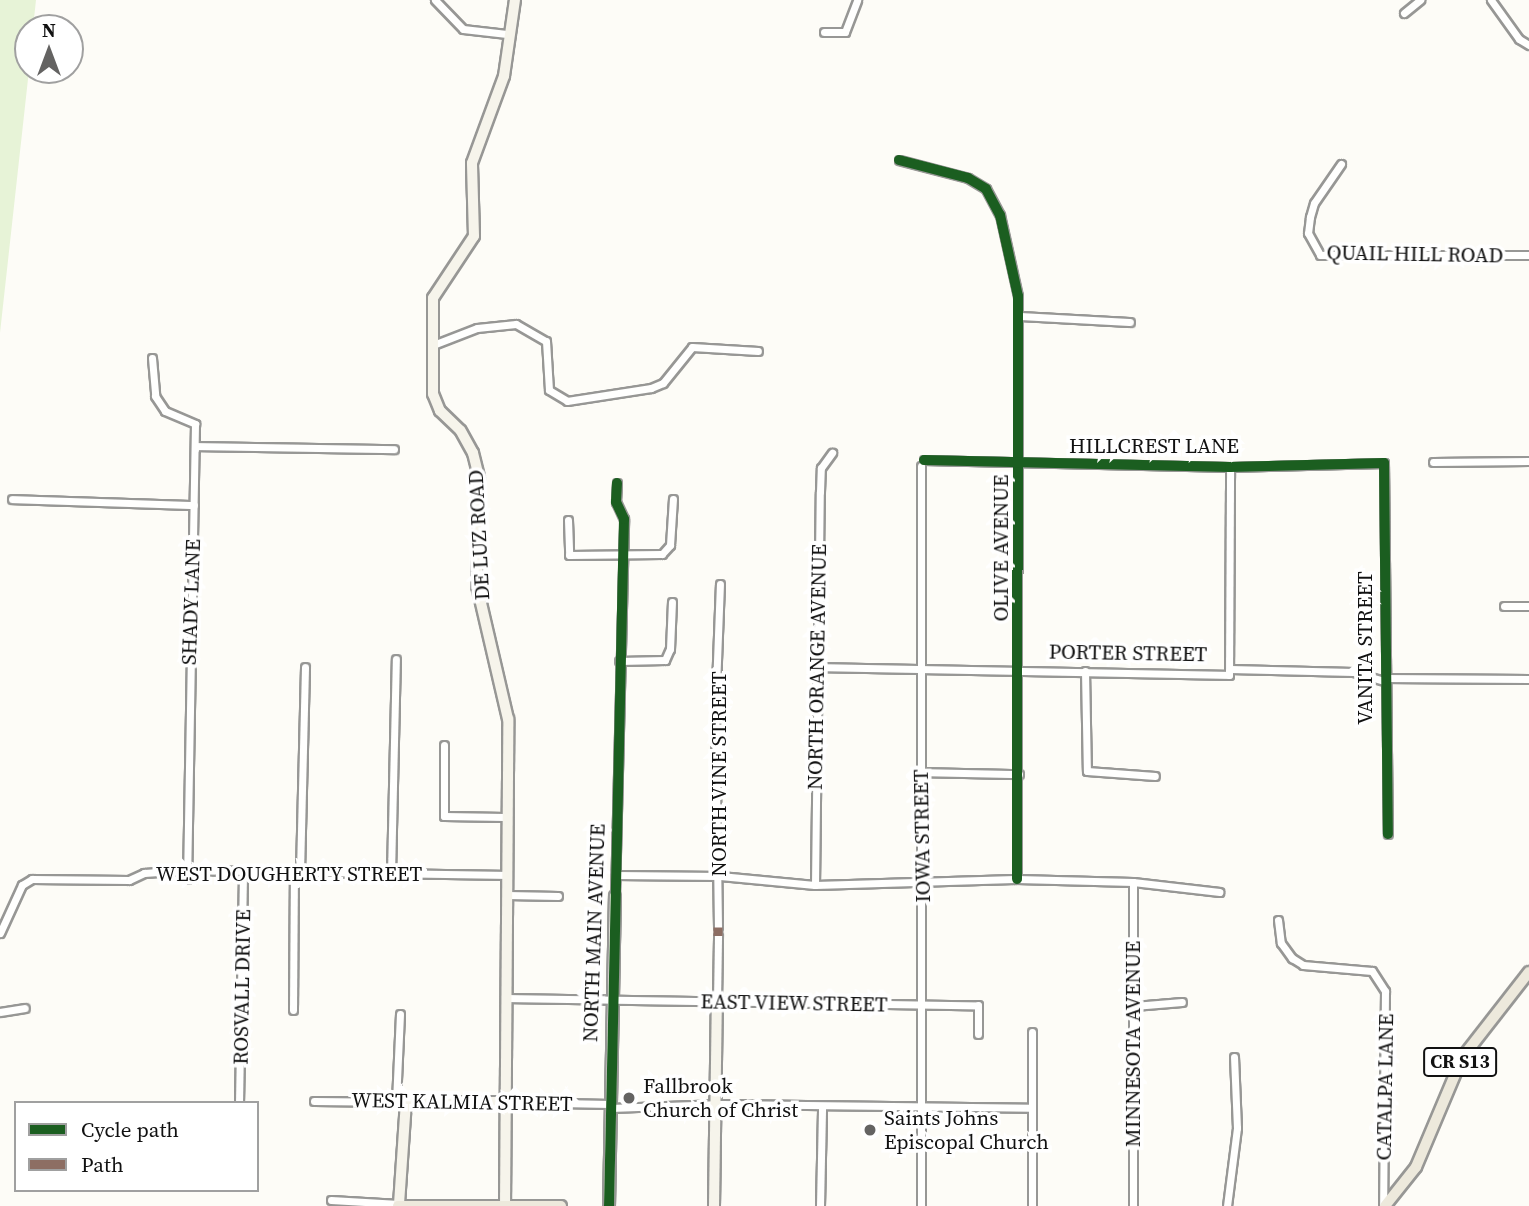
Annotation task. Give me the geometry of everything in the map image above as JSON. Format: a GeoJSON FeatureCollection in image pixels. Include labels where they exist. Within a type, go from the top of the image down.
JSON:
{"type":"FeatureCollection","features":[{"type":"Feature","properties":{"kind":"main road","name":"DE LUZ ROAD"},"geometry":{"type":"LineString","coordinates":[[505,1206],[508,998],[505,817],[508,719],[477,586],[479,477],[473,453],[460,430],[440,411],[433,394],[433,298],[474,236],[472,163],[504,76],[507,34],[515,0]]}},
{"type":"Feature","properties":{"kind":"main road","name":"NORTH MAIN AVENUE"},"geometry":{"type":"LineString","coordinates":[[609,1206],[610,1000],[615,896]]}},
{"type":"Feature","properties":{"kind":"main road","name":"CR S13"},"geometry":{"type":"LineString","coordinates":[[1384,1206],[1416,1167],[1462,1058],[1529,972]]}},
{"type":"Feature","properties":{"kind":"main road"},"geometry":{"type":"LineString","coordinates":[[714,1206],[717,1002]]}},
{"type":"Feature","properties":{"kind":"main road"},"geometry":{"type":"LineString","coordinates":[[401,1102],[398,1205],[561,1206]]}},
{"type":"Feature","properties":{"kind":"main road","name":"WEST KALMIA STREET"},"geometry":{"type":"LineString","coordinates":[[401,1102],[508,1102]]}},
{"type":"Feature","properties":{"kind":"street"},"geometry":{"type":"LineString","coordinates":[[436,0],[463,29],[507,34]]}},
{"type":"Feature","properties":{"kind":"street"},"geometry":{"type":"LineString","coordinates":[[824,32],[845,32],[857,0]]}},
{"type":"Feature","properties":{"kind":"street"},"geometry":{"type":"LineString","coordinates":[[1404,13],[1420,0]]}},
{"type":"Feature","properties":{"kind":"street"},"geometry":{"type":"LineString","coordinates":[[1491,0],[1519,39],[1529,45]]}},
{"type":"Feature","properties":{"kind":"street","name":"OLIVE AVENUE"},"geometry":{"type":"LineString","coordinates":[[900,160],[968,178],[986,190],[1000,215],[1019,316],[1021,670],[1017,879]]}},
{"type":"Feature","properties":{"kind":"street","name":"QUAIL HILL ROAD"},"geometry":{"type":"LineString","coordinates":[[1341,164],[1314,203],[1310,218],[1308,233],[1320,255],[1529,255]]}},
{"type":"Feature","properties":{"kind":"street"},"geometry":{"type":"LineString","coordinates":[[1019,316],[1130,322]]}},
{"type":"Feature","properties":{"kind":"street"},"geometry":{"type":"LineString","coordinates":[[433,345],[477,328],[516,324],[545,341],[550,390],[567,401],[651,388],[663,383],[685,351],[692,347],[758,351]]}},
{"type":"Feature","properties":{"kind":"street","name":"SHADY LANE"},"geometry":{"type":"LineString","coordinates":[[152,358],[155,396],[165,411],[195,424],[188,875]]}},
{"type":"Feature","properties":{"kind":"street"},"geometry":{"type":"LineString","coordinates":[[195,450],[195,446],[394,449]]}},
{"type":"Feature","properties":{"kind":"street","name":"NORTH ORANGE AVENUE"},"geometry":{"type":"LineString","coordinates":[[815,884],[821,468],[832,453]]}},
{"type":"Feature","properties":{"kind":"street"},"geometry":{"type":"LineString","coordinates":[[1433,463],[1529,461]]}},
{"type":"Feature","properties":{"kind":"street","name":"HILLCREST LANE"},"geometry":{"type":"LineString","coordinates":[[923,463],[1230,467],[1384,463]]}},
{"type":"Feature","properties":{"kind":"street","name":"IOWA STREET"},"geometry":{"type":"LineString","coordinates":[[921,1206],[924,1004],[919,668],[923,463]]}},
{"type":"Feature","properties":{"kind":"street","name":"VANITA STREET"},"geometry":{"type":"LineString","coordinates":[[1384,463],[1384,680],[1388,834]]}},
{"type":"Feature","properties":{"kind":"street"},"geometry":{"type":"LineString","coordinates":[[1230,467],[1230,672]]}},
{"type":"Feature","properties":{"kind":"street","name":"NORTH MAIN AVENUE"},"geometry":{"type":"LineString","coordinates":[[615,896],[624,519],[616,502],[617,482]]}},
{"type":"Feature","properties":{"kind":"street"},"geometry":{"type":"LineString","coordinates":[[12,499],[194,505]]}},
{"type":"Feature","properties":{"kind":"street"},"geometry":{"type":"LineString","coordinates":[[568,520],[569,555],[623,555],[667,551],[673,499]]}},
{"type":"Feature","properties":{"kind":"street","name":"NORTH VINE STREET"},"geometry":{"type":"LineString","coordinates":[[718,927],[720,876],[715,868],[715,713],[720,584]]}},
{"type":"Feature","properties":{"kind":"street"},"geometry":{"type":"LineString","coordinates":[[619,661],[665,660],[672,635],[672,602]]}},
{"type":"Feature","properties":{"kind":"street"},"geometry":{"type":"LineString","coordinates":[[1504,606],[1529,606]]}},
{"type":"Feature","properties":{"kind":"street"},"geometry":{"type":"LineString","coordinates":[[391,874],[396,659]]}},
{"type":"Feature","properties":{"kind":"street"},"geometry":{"type":"LineString","coordinates":[[293,1010],[305,667]]}},
{"type":"Feature","properties":{"kind":"street","name":"PORTER STREET"},"geometry":{"type":"LineString","coordinates":[[817,667],[1353,672],[1384,680],[1529,679]]}},
{"type":"Feature","properties":{"kind":"street"},"geometry":{"type":"LineString","coordinates":[[1085,671],[1087,771],[1155,776]]}},
{"type":"Feature","properties":{"kind":"street"},"geometry":{"type":"LineString","coordinates":[[444,745],[444,816],[505,817]]}},
{"type":"Feature","properties":{"kind":"street"},"geometry":{"type":"LineString","coordinates":[[920,772],[1019,774]]}},
{"type":"Feature","properties":{"kind":"street","name":"WEST DOUGHERTY STREET"},"geometry":{"type":"LineString","coordinates":[[0,933],[22,886],[32,879],[129,880],[144,873],[188,875],[243,871],[507,875]]}},
{"type":"Feature","properties":{"kind":"street","name":"ROSVALL DRIVE"},"geometry":{"type":"LineString","coordinates":[[239,1101],[243,871]]}},
{"type":"Feature","properties":{"kind":"street"},"geometry":{"type":"LineString","coordinates":[[616,875],[720,876],[815,884],[922,884],[1017,879],[1133,882],[1219,892]]}},
{"type":"Feature","properties":{"kind":"street","name":"MINNESOTA AVENUE"},"geometry":{"type":"LineString","coordinates":[[1133,882],[1133,1206]]}},
{"type":"Feature","properties":{"kind":"street"},"geometry":{"type":"LineString","coordinates":[[507,895],[558,896]]}},
{"type":"Feature","properties":{"kind":"street","name":"CATALPA LANE"},"geometry":{"type":"LineString","coordinates":[[1278,920],[1280,943],[1292,958],[1303,965],[1372,971],[1385,991],[1384,1206]]}},
{"type":"Feature","properties":{"kind":"street"},"geometry":{"type":"LineString","coordinates":[[717,1002],[718,936]]}},
{"type":"Feature","properties":{"kind":"street","name":"EAST VIEW STREET"},"geometry":{"type":"LineString","coordinates":[[508,998],[978,1005],[978,1034]]}},
{"type":"Feature","properties":{"kind":"street"},"geometry":{"type":"LineString","coordinates":[[1134,1006],[1182,1002]]}},
{"type":"Feature","properties":{"kind":"street"},"geometry":{"type":"LineString","coordinates":[[0,1012],[25,1008]]}},
{"type":"Feature","properties":{"kind":"street"},"geometry":{"type":"LineString","coordinates":[[400,1014],[401,1102]]}},
{"type":"Feature","properties":{"kind":"street"},"geometry":{"type":"LineString","coordinates":[[1032,1032],[1032,1206]]}},
{"type":"Feature","properties":{"kind":"street"},"geometry":{"type":"LineString","coordinates":[[1227,1206],[1237,1129],[1234,1057]]}},
{"type":"Feature","properties":{"kind":"street","name":"WEST KALMIA STREET"},"geometry":{"type":"LineString","coordinates":[[314,1101],[401,1102]]}},
{"type":"Feature","properties":{"kind":"street","name":"WEST KALMIA STREET"},"geometry":{"type":"LineString","coordinates":[[508,1102],[610,1106],[1030,1108]]}},
{"type":"Feature","properties":{"kind":"street"},"geometry":{"type":"LineString","coordinates":[[820,1206],[822,1108]]}},
{"type":"Feature","properties":{"kind":"street"},"geometry":{"type":"LineString","coordinates":[[331,1200],[398,1205]]}},
{"type":"Feature","properties":{"kind":"green space"},"geometry":{"type":"Polygon","coordinates":[[[0,0],[36,0],[34,14],[14,14],[14,84],[27,84],[0,333],[0,0]]]}},
{"type":"Feature","properties":{"kind":"marked path"},"geometry":{"type":"LineString","coordinates":[[718,927],[718,936]]}},
{"type":"Feature","properties":{"kind":"cycle path"},"geometry":{"type":"LineString","coordinates":[[899,160],[968,178],[986,189],[1000,215],[1018,296],[1017,879]]}},
{"type":"Feature","properties":{"kind":"cycle path"},"geometry":{"type":"LineString","coordinates":[[924,460],[1230,467],[1384,463],[1388,834]]}},
{"type":"Feature","properties":{"kind":"cycle path"},"geometry":{"type":"LineString","coordinates":[[609,1206],[624,519],[616,502],[617,483]]}},
{"type":"Feature","properties":{"kind":"place","name":"Fallbrook Church of Christ"},"geometry":{"type":"Point","coordinates":[629,1098]}},
{"type":"Feature","properties":{"kind":"place","name":"Saints Johns Episcopal Church"},"geometry":{"type":"Point","coordinates":[870,1130]}}]}
